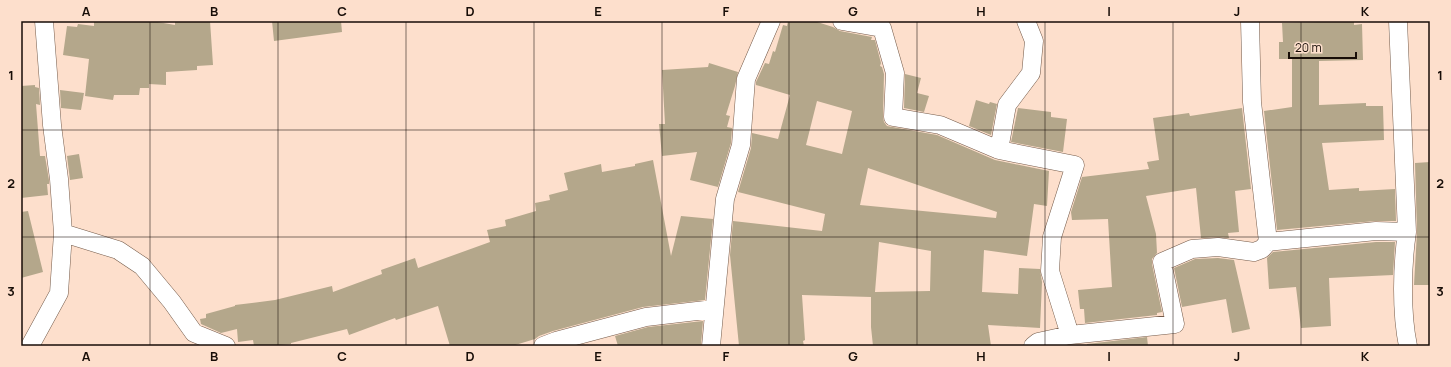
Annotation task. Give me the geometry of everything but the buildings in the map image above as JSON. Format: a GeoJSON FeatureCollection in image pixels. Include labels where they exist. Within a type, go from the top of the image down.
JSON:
{"type":"FeatureCollection","features":[{"type":"Feature","properties":{"kind":"street"},"geometry":{"type":"LineString","coordinates":[[30,346],[59,292],[63,233],[59,179],[52,125],[44,21]]}},
{"type":"Feature","properties":{"kind":"street"},"geometry":{"type":"LineString","coordinates":[[711,346],[724,199],[741,145],[746,79],[771,21]]}},
{"type":"Feature","properties":{"kind":"street"},"geometry":{"type":"LineString","coordinates":[[842,21],[882,28],[895,73],[893,117],[940,125],[999,150],[1075,165],[1052,237],[1050,271],[1070,335]]}},
{"type":"Feature","properties":{"kind":"street"},"geometry":{"type":"LineString","coordinates":[[999,150],[1008,105],[1031,73],[1034,41],[1026,21]]}},
{"type":"Feature","properties":{"kind":"street"},"geometry":{"type":"LineString","coordinates":[[1250,21],[1252,102],[1268,242]]}},
{"type":"Feature","properties":{"kind":"street"},"geometry":{"type":"LineString","coordinates":[[1398,21],[1407,232],[1404,263],[1404,330],[1408,346]]}},
{"type":"Feature","properties":{"kind":"street"},"geometry":{"type":"LineString","coordinates":[[1033,346],[1038,342],[1070,335],[1175,324],[1162,262],[1192,249],[1218,247],[1254,252],[1262,249],[1268,242],[1376,230],[1407,232]]}},
{"type":"Feature","properties":{"kind":"street"},"geometry":{"type":"LineString","coordinates":[[63,233],[118,250],[142,266],[172,302],[194,333],[226,346]]}},
{"type":"Feature","properties":{"kind":"street"},"geometry":{"type":"LineString","coordinates":[[543,346],[556,341],[646,317],[714,309]]}}]}
